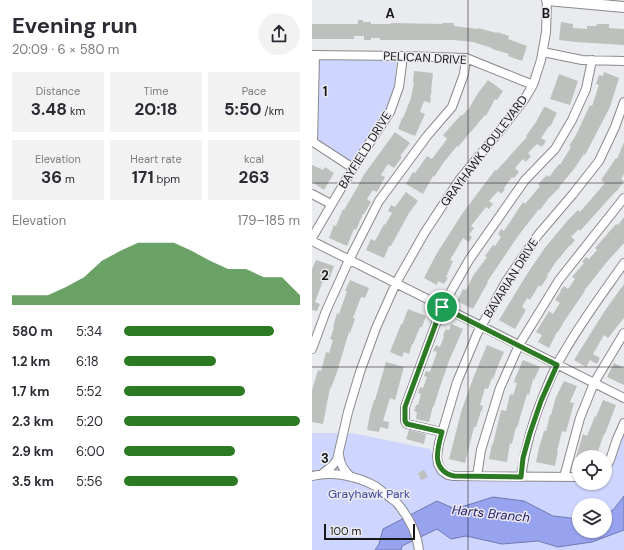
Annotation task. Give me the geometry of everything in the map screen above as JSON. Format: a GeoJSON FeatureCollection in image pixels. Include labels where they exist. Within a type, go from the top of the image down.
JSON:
{"type":"FeatureCollection","features":[{"type":"Feature","properties":{"kind":"main road"},"geometry":{"type":"LineString","coordinates":[[547,0],[624,7]]}},
{"type":"Feature","properties":{"kind":"street","name":"GRAYHAWK BOULEVARD"},"geometry":{"type":"LineString","coordinates":[[322,474],[337,460],[348,412],[360,372],[376,328],[396,283],[425,232],[460,179],[524,100],[533,85],[541,60],[546,32],[547,0]]}},
{"type":"Feature","properties":{"kind":"street"},"geometry":{"type":"LineString","coordinates":[[542,52],[582,60],[624,61]]}},
{"type":"Feature","properties":{"kind":"street"},"geometry":{"type":"LineString","coordinates":[[313,55],[313,142],[353,168]]}},
{"type":"Feature","properties":{"kind":"street","name":"PELICAN DRIVE"},"geometry":{"type":"LineString","coordinates":[[313,55],[466,58],[533,85]]}},
{"type":"Feature","properties":{"kind":"street","name":"BAYFIELD DRIVE"},"geometry":{"type":"LineString","coordinates":[[312,240],[331,204],[390,112],[399,87],[403,56]]}},
{"type":"Feature","properties":{"kind":"street"},"geometry":{"type":"LineString","coordinates":[[312,349],[326,311],[349,260],[379,201],[427,136],[452,107],[464,74],[466,58]]}},
{"type":"Feature","properties":{"kind":"street"},"geometry":{"type":"LineString","coordinates":[[442,432],[407,424],[405,421],[405,407],[442,307],[469,260],[525,180],[555,149],[572,120],[586,89],[592,60]]}},
{"type":"Feature","properties":{"kind":"street","name":"BAVARIAN DRIVE"},"geometry":{"type":"LineString","coordinates":[[477,476],[448,475],[442,471],[438,464],[437,456],[439,443],[457,382],[477,334],[507,280],[538,235],[599,161],[615,127],[624,102]]}},
{"type":"Feature","properties":{"kind":"street"},"geometry":{"type":"LineString","coordinates":[[312,194],[331,204]]}},
{"type":"Feature","properties":{"kind":"street"},"geometry":{"type":"LineString","coordinates":[[572,477],[477,476],[481,450],[500,388],[519,345],[559,280],[624,198]]}},
{"type":"Feature","properties":{"kind":"street"},"geometry":{"type":"LineString","coordinates":[[312,240],[624,398]]}},
{"type":"Feature","properties":{"kind":"street"},"geometry":{"type":"LineString","coordinates":[[521,477],[523,458],[530,433],[541,401],[557,365],[579,328],[624,263]]}},
{"type":"Feature","properties":{"kind":"street"},"geometry":{"type":"LineString","coordinates":[[564,477],[580,418],[594,384],[624,333]]}},
{"type":"Feature","properties":{"kind":"street"},"geometry":{"type":"LineString","coordinates":[[612,454],[624,423]]}},
{"type":"Feature","properties":{"kind":"street"},"geometry":{"type":"LineString","coordinates":[[339,452],[342,466],[351,477]]}},
{"type":"Feature","properties":{"kind":"street"},"geometry":{"type":"LineString","coordinates":[[312,476],[322,474],[339,474],[357,478],[375,486],[396,502],[408,520],[419,548]]}},
{"type":"Feature","properties":{"kind":"green space"},"geometry":{"type":"Polygon","coordinates":[[[318,59],[396,60],[394,91],[388,109],[376,129],[351,163],[317,141],[318,59]]]}},
{"type":"Feature","properties":{"kind":"green space","name":"Grayhawk Park"},"geometry":{"type":"Polygon","coordinates":[[[624,430],[624,550],[312,550],[312,433],[352,433],[430,449],[437,469],[444,475],[455,480],[572,481],[572,490],[612,490],[612,466],[624,430]]]}},
{"type":"Feature","properties":{"kind":"water"},"geometry":{"type":"Polygon","coordinates":[[[624,496],[624,530],[612,534],[612,510],[624,496]]]}},
{"type":"Feature","properties":{"kind":"water","name":"Harts Branch"},"geometry":{"type":"Polygon","coordinates":[[[493,497],[524,501],[553,516],[572,518],[572,538],[603,538],[592,542],[558,547],[538,541],[502,544],[466,536],[451,539],[437,529],[402,546],[401,550],[375,550],[379,544],[383,529],[437,501],[455,509],[493,497]]]}},
{"type":"Feature","properties":{"kind":"building"},"geometry":{"type":"Polygon","coordinates":[[[358,20],[363,20],[363,22],[371,22],[371,24],[454,23],[454,26],[478,28],[497,32],[509,36],[508,39],[527,46],[522,61],[508,56],[509,54],[473,42],[453,40],[380,40],[380,38],[364,40],[364,36],[354,36],[354,39],[312,39],[312,24],[358,24],[358,20]]]}},
{"type":"Feature","properties":{"kind":"building"},"geometry":{"type":"Polygon","coordinates":[[[561,22],[573,24],[573,28],[587,29],[587,26],[609,24],[609,28],[624,29],[624,45],[559,40],[561,22]]]}},
{"type":"Feature","properties":{"kind":"building"},"geometry":{"type":"Polygon","coordinates":[[[414,71],[433,73],[430,103],[424,101],[420,112],[425,114],[415,136],[398,129],[411,98],[414,82],[414,71]]]}},
{"type":"Feature","properties":{"kind":"building"},"geometry":{"type":"Polygon","coordinates":[[[604,72],[619,78],[610,107],[585,155],[584,154],[560,187],[540,210],[539,209],[518,236],[487,282],[473,309],[457,301],[463,289],[466,290],[473,276],[487,257],[485,256],[493,245],[495,246],[501,237],[498,234],[501,229],[504,231],[523,202],[525,204],[540,186],[538,184],[547,175],[549,177],[559,164],[560,165],[571,147],[569,146],[576,135],[590,105],[592,106],[599,85],[596,84],[599,75],[603,76],[604,72]]]}},
{"type":"Feature","properties":{"kind":"building"},"geometry":{"type":"Polygon","coordinates":[[[559,74],[578,81],[570,105],[550,99],[559,74]]]}},
{"type":"Feature","properties":{"kind":"building"},"geometry":{"type":"Polygon","coordinates":[[[488,80],[503,91],[497,100],[495,99],[486,116],[485,115],[444,162],[434,177],[433,176],[423,194],[406,184],[413,172],[415,173],[427,156],[432,159],[447,139],[443,135],[461,115],[462,116],[468,110],[488,80]]]}},
{"type":"Feature","properties":{"kind":"building"},"geometry":{"type":"Polygon","coordinates":[[[544,107],[557,113],[550,127],[549,126],[541,138],[546,141],[542,147],[537,144],[528,153],[531,156],[526,162],[523,159],[515,168],[519,172],[514,178],[512,177],[501,194],[498,191],[489,201],[493,204],[489,209],[486,207],[471,226],[474,228],[469,235],[472,237],[469,242],[463,238],[450,260],[453,261],[446,277],[448,278],[444,284],[438,281],[437,285],[424,278],[437,253],[462,214],[495,170],[496,171],[527,137],[526,136],[544,107]]]}},
{"type":"Feature","properties":{"kind":"building"},"geometry":{"type":"Polygon","coordinates":[[[395,132],[410,143],[400,156],[402,157],[394,168],[388,164],[381,175],[385,177],[377,192],[373,190],[367,199],[371,202],[363,214],[356,230],[354,229],[347,246],[329,238],[334,225],[336,226],[343,209],[344,210],[363,176],[395,132]]]}},
{"type":"Feature","properties":{"kind":"building"},"geometry":{"type":"Polygon","coordinates":[[[624,142],[624,174],[621,179],[624,181],[617,191],[580,231],[579,229],[571,237],[575,240],[556,262],[541,287],[539,285],[530,300],[527,298],[522,307],[526,310],[515,329],[499,320],[544,249],[568,220],[578,210],[580,212],[605,183],[601,180],[616,158],[617,159],[624,142]]]}},
{"type":"Feature","properties":{"kind":"building"},"geometry":{"type":"Polygon","coordinates":[[[312,165],[323,170],[325,167],[334,173],[324,190],[312,182],[312,165]]]}},
{"type":"Feature","properties":{"kind":"building"},"geometry":{"type":"Polygon","coordinates":[[[406,192],[418,201],[409,213],[391,246],[389,246],[384,258],[366,250],[371,239],[375,241],[392,213],[388,211],[391,205],[395,207],[406,192]]]}},
{"type":"Feature","properties":{"kind":"building"},"geometry":{"type":"Polygon","coordinates":[[[624,217],[624,243],[584,291],[557,332],[549,348],[538,342],[542,335],[536,332],[549,311],[553,314],[560,303],[555,300],[560,291],[564,286],[568,289],[575,279],[572,277],[584,263],[582,262],[586,257],[589,259],[597,250],[595,248],[624,217]]]}},
{"type":"Feature","properties":{"kind":"building"},"geometry":{"type":"Polygon","coordinates":[[[316,260],[334,266],[329,280],[324,278],[315,302],[320,304],[317,311],[312,310],[312,269],[316,260]]]}},
{"type":"Feature","properties":{"kind":"building"},"geometry":{"type":"Polygon","coordinates":[[[350,280],[369,288],[365,298],[361,297],[353,318],[355,319],[350,333],[349,332],[337,372],[330,388],[323,424],[312,422],[312,390],[318,370],[321,371],[326,352],[329,353],[333,340],[330,339],[337,313],[339,314],[347,291],[345,291],[350,280]]]}},
{"type":"Feature","properties":{"kind":"building"},"geometry":{"type":"Polygon","coordinates":[[[624,284],[624,318],[608,338],[604,335],[593,354],[600,358],[597,364],[590,360],[586,367],[574,360],[604,312],[624,284]]]}},
{"type":"Feature","properties":{"kind":"building"},"geometry":{"type":"Polygon","coordinates":[[[408,309],[426,316],[422,327],[420,327],[412,344],[409,354],[404,352],[402,357],[390,352],[408,309]]]}},
{"type":"Feature","properties":{"kind":"building"},"geometry":{"type":"Polygon","coordinates":[[[451,324],[463,329],[449,361],[429,422],[416,419],[417,412],[414,411],[416,405],[418,405],[421,394],[418,393],[420,387],[423,388],[427,377],[424,376],[426,371],[430,372],[437,352],[433,351],[436,345],[440,347],[444,336],[443,335],[446,329],[449,330],[451,324]]]}},
{"type":"Feature","properties":{"kind":"building"},"geometry":{"type":"Polygon","coordinates":[[[487,345],[504,352],[488,389],[485,388],[480,405],[483,406],[482,411],[476,427],[474,427],[465,463],[449,459],[462,409],[487,345]]]}},
{"type":"Feature","properties":{"kind":"building"},"geometry":{"type":"Polygon","coordinates":[[[523,360],[540,367],[534,380],[533,379],[529,395],[527,394],[512,444],[510,443],[507,462],[489,459],[501,410],[506,411],[510,394],[513,395],[517,383],[514,382],[516,376],[523,360]]]}},
{"type":"Feature","properties":{"kind":"building"},"geometry":{"type":"Polygon","coordinates":[[[386,362],[404,367],[395,400],[390,398],[383,421],[389,422],[388,429],[380,427],[379,432],[367,430],[370,414],[386,362]]]}},
{"type":"Feature","properties":{"kind":"building"},"geometry":{"type":"Polygon","coordinates":[[[614,363],[624,368],[624,385],[607,377],[614,363]]]}},
{"type":"Feature","properties":{"kind":"building"},"geometry":{"type":"Polygon","coordinates":[[[564,381],[577,386],[570,402],[574,403],[566,432],[562,431],[555,466],[536,462],[544,431],[546,431],[556,397],[564,381]]]}},
{"type":"Feature","properties":{"kind":"building"},"geometry":{"type":"Polygon","coordinates":[[[603,400],[616,405],[598,450],[578,450],[583,434],[587,436],[595,416],[596,417],[603,400]]]}},
{"type":"Feature","properties":{"kind":"building"},"geometry":{"type":"Polygon","coordinates":[[[409,430],[426,434],[424,444],[406,439],[409,430]]]}},
{"type":"Feature","properties":{"kind":"building"},"geometry":{"type":"Polygon","coordinates":[[[424,470],[428,477],[421,480],[418,473],[424,470]]]}},
{"type":"Feature","properties":{"kind":"route"},"geometry":{"type":"LineString","coordinates":[[442,307],[557,365],[541,401],[530,433],[523,458],[521,477],[448,475],[442,471],[438,464],[437,456],[442,432],[407,424],[405,421],[405,407],[442,307]]}}]}
